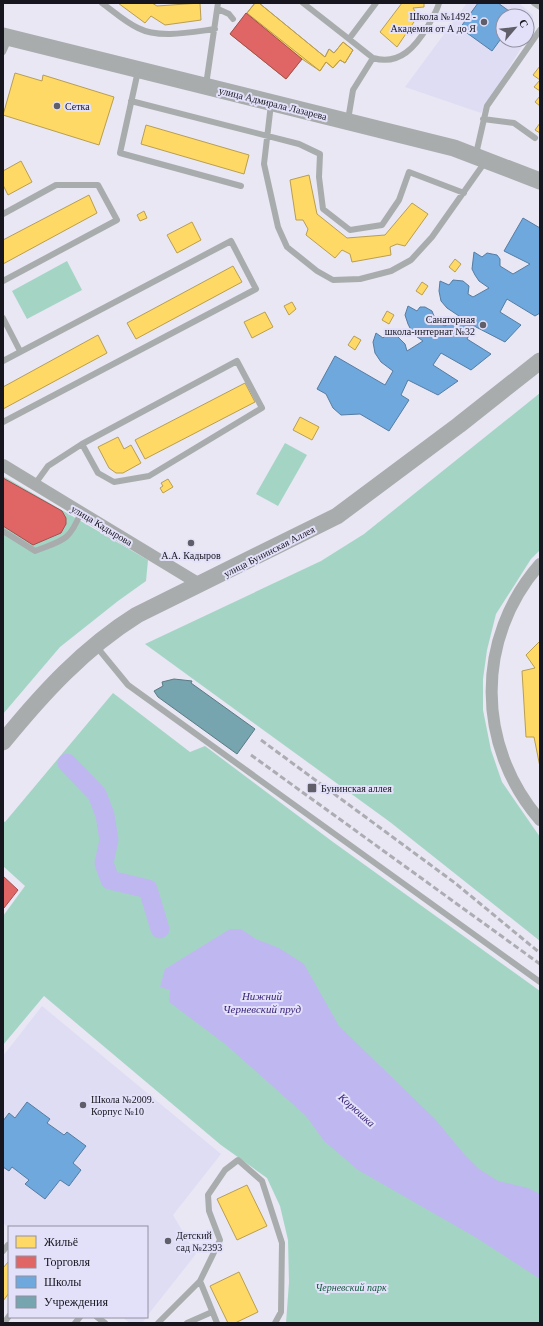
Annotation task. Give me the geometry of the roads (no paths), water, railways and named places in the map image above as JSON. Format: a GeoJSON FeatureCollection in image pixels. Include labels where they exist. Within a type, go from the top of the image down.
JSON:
{"type":"FeatureCollection","features":[{"type":"Feature","properties":{"kind":"street","name":"улица Адмирала Лазарева"},"geometry":{"type":"LineString","coordinates":[[5,42],[139,70],[454,148],[540,181]]}},
{"type":"Feature","properties":{"kind":"street","name":"улица Бунинская Аллея"},"geometry":{"type":"LineString","coordinates":[[6,739],[52,684],[95,645],[137,615],[201,585],[337,516],[459,425],[540,361]]}},
{"type":"Feature","properties":{"kind":"street","name":"улица Кадырова"},"geometry":{"type":"LineString","coordinates":[[3,465],[201,585]]}},
{"type":"Feature","properties":{"kind":"street"},"geometry":{"type":"LineString","coordinates":[[540,564],[516,600],[501,630],[493,665],[492,697],[494,732],[504,760],[514,784],[540,820]]}},
{"type":"Feature","properties":{"kind":"lane"},"geometry":{"type":"LineString","coordinates":[[102,3],[137,28],[150,33],[186,32],[215,29]]}},
{"type":"Feature","properties":{"kind":"lane"},"geometry":{"type":"LineString","coordinates":[[303,3],[373,58],[388,60],[405,54],[420,39],[439,3]]}},
{"type":"Feature","properties":{"kind":"lane"},"geometry":{"type":"LineString","coordinates":[[349,39],[376,3]]}},
{"type":"Feature","properties":{"kind":"lane"},"geometry":{"type":"LineString","coordinates":[[534,3],[540,7]]}},
{"type":"Feature","properties":{"kind":"lane"},"geometry":{"type":"LineString","coordinates":[[206,86],[218,6],[234,19]]}},
{"type":"Feature","properties":{"kind":"lane"},"geometry":{"type":"LineString","coordinates":[[271,102],[266,135],[264,164],[269,194],[278,227],[287,247],[317,271],[333,280],[360,279],[391,271],[411,260],[432,237],[464,193],[481,159],[483,119],[487,106],[540,30]]}},
{"type":"Feature","properties":{"kind":"lane"},"geometry":{"type":"LineString","coordinates":[[348,121],[353,90],[373,58]]}},
{"type":"Feature","properties":{"kind":"lane"},"geometry":{"type":"LineString","coordinates":[[139,70],[120,153],[242,186]]}},
{"type":"Feature","properties":{"kind":"lane"},"geometry":{"type":"LineString","coordinates":[[131,101],[299,144],[320,154],[319,177],[323,208],[350,230],[382,225],[399,200],[409,172],[464,193]]}},
{"type":"Feature","properties":{"kind":"lane"},"geometry":{"type":"LineString","coordinates":[[483,119],[514,123],[535,138]]}},
{"type":"Feature","properties":{"kind":"lane"},"geometry":{"type":"LineString","coordinates":[[3,214],[56,185],[98,185],[118,220],[3,281]]}},
{"type":"Feature","properties":{"kind":"lane"},"geometry":{"type":"LineString","coordinates":[[3,361],[231,241],[256,289],[3,422]]}},
{"type":"Feature","properties":{"kind":"lane"},"geometry":{"type":"LineString","coordinates":[[3,318],[20,351]]}},
{"type":"Feature","properties":{"kind":"lane"},"geometry":{"type":"LineString","coordinates":[[35,484],[48,466],[82,444],[237,361],[262,408],[150,476],[114,482],[98,473],[82,444]]}},
{"type":"Feature","properties":{"kind":"lane"},"geometry":{"type":"LineString","coordinates":[[3,531],[35,551],[65,540],[74,528],[81,512]]}},
{"type":"Feature","properties":{"kind":"lane"},"geometry":{"type":"LineString","coordinates":[[95,645],[128,685],[540,982]]}},
{"type":"Feature","properties":{"kind":"lane"},"geometry":{"type":"LineString","coordinates":[[158,1323],[200,1281],[220,1240],[210,1211],[208,1195],[225,1170],[238,1160],[262,1181],[282,1243],[281,1312],[275,1323]]}},
{"type":"Feature","properties":{"kind":"lane"},"geometry":{"type":"LineString","coordinates":[[200,1281],[217,1323]]}},
{"type":"Feature","properties":{"kind":"lane"},"geometry":{"type":"LineString","coordinates":[[187,1323],[212,1312]]}},
{"type":"Feature","properties":{"kind":"water","name":"Нижний Черневский пруд"},"geometry":{"type":"Polygon","coordinates":[[[230,929],[241,929],[256,939],[279,948],[304,964],[339,1026],[435,1119],[464,1154],[479,1169],[498,1181],[528,1188],[540,1194],[540,1279],[475,1237],[358,1170],[324,1141],[306,1116],[225,1044],[169,1002],[170,990],[160,987],[165,969],[230,929]]]}},
{"type":"Feature","properties":{"kind":"waterway","name":"Корюшка"},"geometry":{"type":"LineString","coordinates":[[67,763],[97,794],[105,815],[109,840],[104,863],[110,880],[148,889],[160,929]]}},
{"type":"Feature","properties":{"kind":"railway"},"geometry":{"type":"LineString","coordinates":[[261,740],[455,883],[540,953]]}},
{"type":"Feature","properties":{"kind":"railway"},"geometry":{"type":"LineString","coordinates":[[251,755],[540,964]]}},
{"type":"Feature","properties":{"kind":"place","name":"Школа №1492 - Академия от А до Я"},"geometry":{"type":"Point","coordinates":[484,22]}},
{"type":"Feature","properties":{"kind":"place","name":"Сетка"},"geometry":{"type":"Point","coordinates":[57,106]}},
{"type":"Feature","properties":{"kind":"place","name":"Санаторная школа-интернат №32"},"geometry":{"type":"Point","coordinates":[483,325]}},
{"type":"Feature","properties":{"kind":"place","name":"А.А. Кадыров"},"geometry":{"type":"Point","coordinates":[191,543]}},
{"type":"Feature","properties":{"kind":"place","name":"Бунинская аллея"},"geometry":{"type":"Point","coordinates":[312,788]}},
{"type":"Feature","properties":{"kind":"place","name":"Школа №2009. Корпус №10"},"geometry":{"type":"Point","coordinates":[83,1105]}},
{"type":"Feature","properties":{"kind":"place","name":"Детский сад №2393"},"geometry":{"type":"Point","coordinates":[168,1241]}},
{"type":"Feature","properties":{"kind":"park label","name":"Черневский парк"},"geometry":{"type":"Point","coordinates":[351,1287]}}]}
